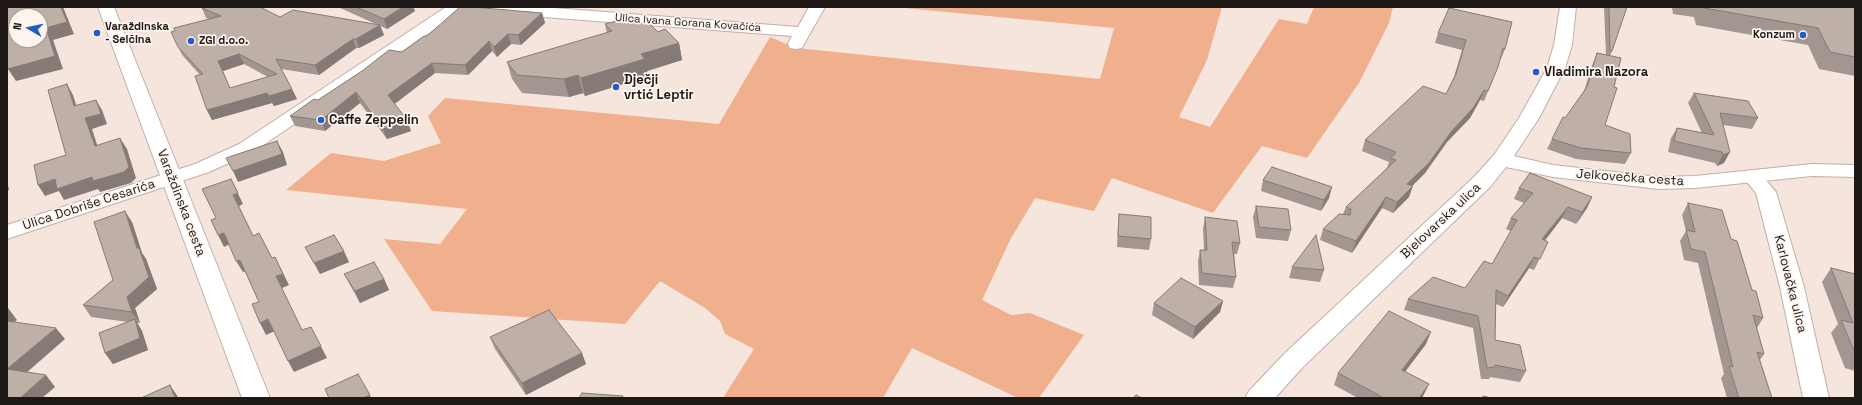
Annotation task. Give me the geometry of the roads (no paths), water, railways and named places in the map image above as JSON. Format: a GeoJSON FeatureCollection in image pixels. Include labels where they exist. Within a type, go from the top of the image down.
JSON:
{"type":"FeatureCollection","features":[{"type":"Feature","properties":{"kind":"main road","name":"Varaždinska cesta"},"geometry":{"type":"LineString","coordinates":[[106,7],[256,398]]}},
{"type":"Feature","properties":{"kind":"main road","name":"Bjelovarska ulica"},"geometry":{"type":"LineString","coordinates":[[1259,398],[1293,361],[1482,182],[1502,159],[1529,118],[1556,68],[1563,45],[1568,7]]}},
{"type":"Feature","properties":{"kind":"main road","name":"Jelkovečka cesta"},"geometry":{"type":"LineString","coordinates":[[1502,159],[1522,165],[1554,171],[1659,183],[1694,182],[1812,170],[1855,171]]}},
{"type":"Feature","properties":{"kind":"street"},"geometry":{"type":"LineString","coordinates":[[171,178],[202,168],[246,148],[457,7]]}},
{"type":"Feature","properties":{"kind":"street","name":"Ulica Ivana Gorana Kovačića"},"geometry":{"type":"LineString","coordinates":[[478,7],[799,38],[817,7]]}},
{"type":"Feature","properties":{"kind":"street","name":"Karlovačka ulica"},"geometry":{"type":"LineString","coordinates":[[1752,176],[1766,192],[1792,287],[1816,398]]}},
{"type":"Feature","properties":{"kind":"street","name":"Ulica Dobriše Cesarića"},"geometry":{"type":"LineString","coordinates":[[7,232],[171,178]]}},
{"type":"Feature","properties":{"kind":"place","name":"Varaždinska - Selčina"},"geometry":{"type":"Point","coordinates":[97,33]}},
{"type":"Feature","properties":{"kind":"place","name":"Konzum"},"geometry":{"type":"Point","coordinates":[1803,35]}},
{"type":"Feature","properties":{"kind":"place","name":"ZGI d.o.o."},"geometry":{"type":"Point","coordinates":[191,41]}},
{"type":"Feature","properties":{"kind":"place","name":"Vladimira Nazora"},"geometry":{"type":"Point","coordinates":[1536,72]}},
{"type":"Feature","properties":{"kind":"place","name":"Dječji vrtić Leptir"},"geometry":{"type":"Point","coordinates":[616,87]}},
{"type":"Feature","properties":{"kind":"place","name":"Caffe Zeppelin"},"geometry":{"type":"Point","coordinates":[321,120]}}]}
